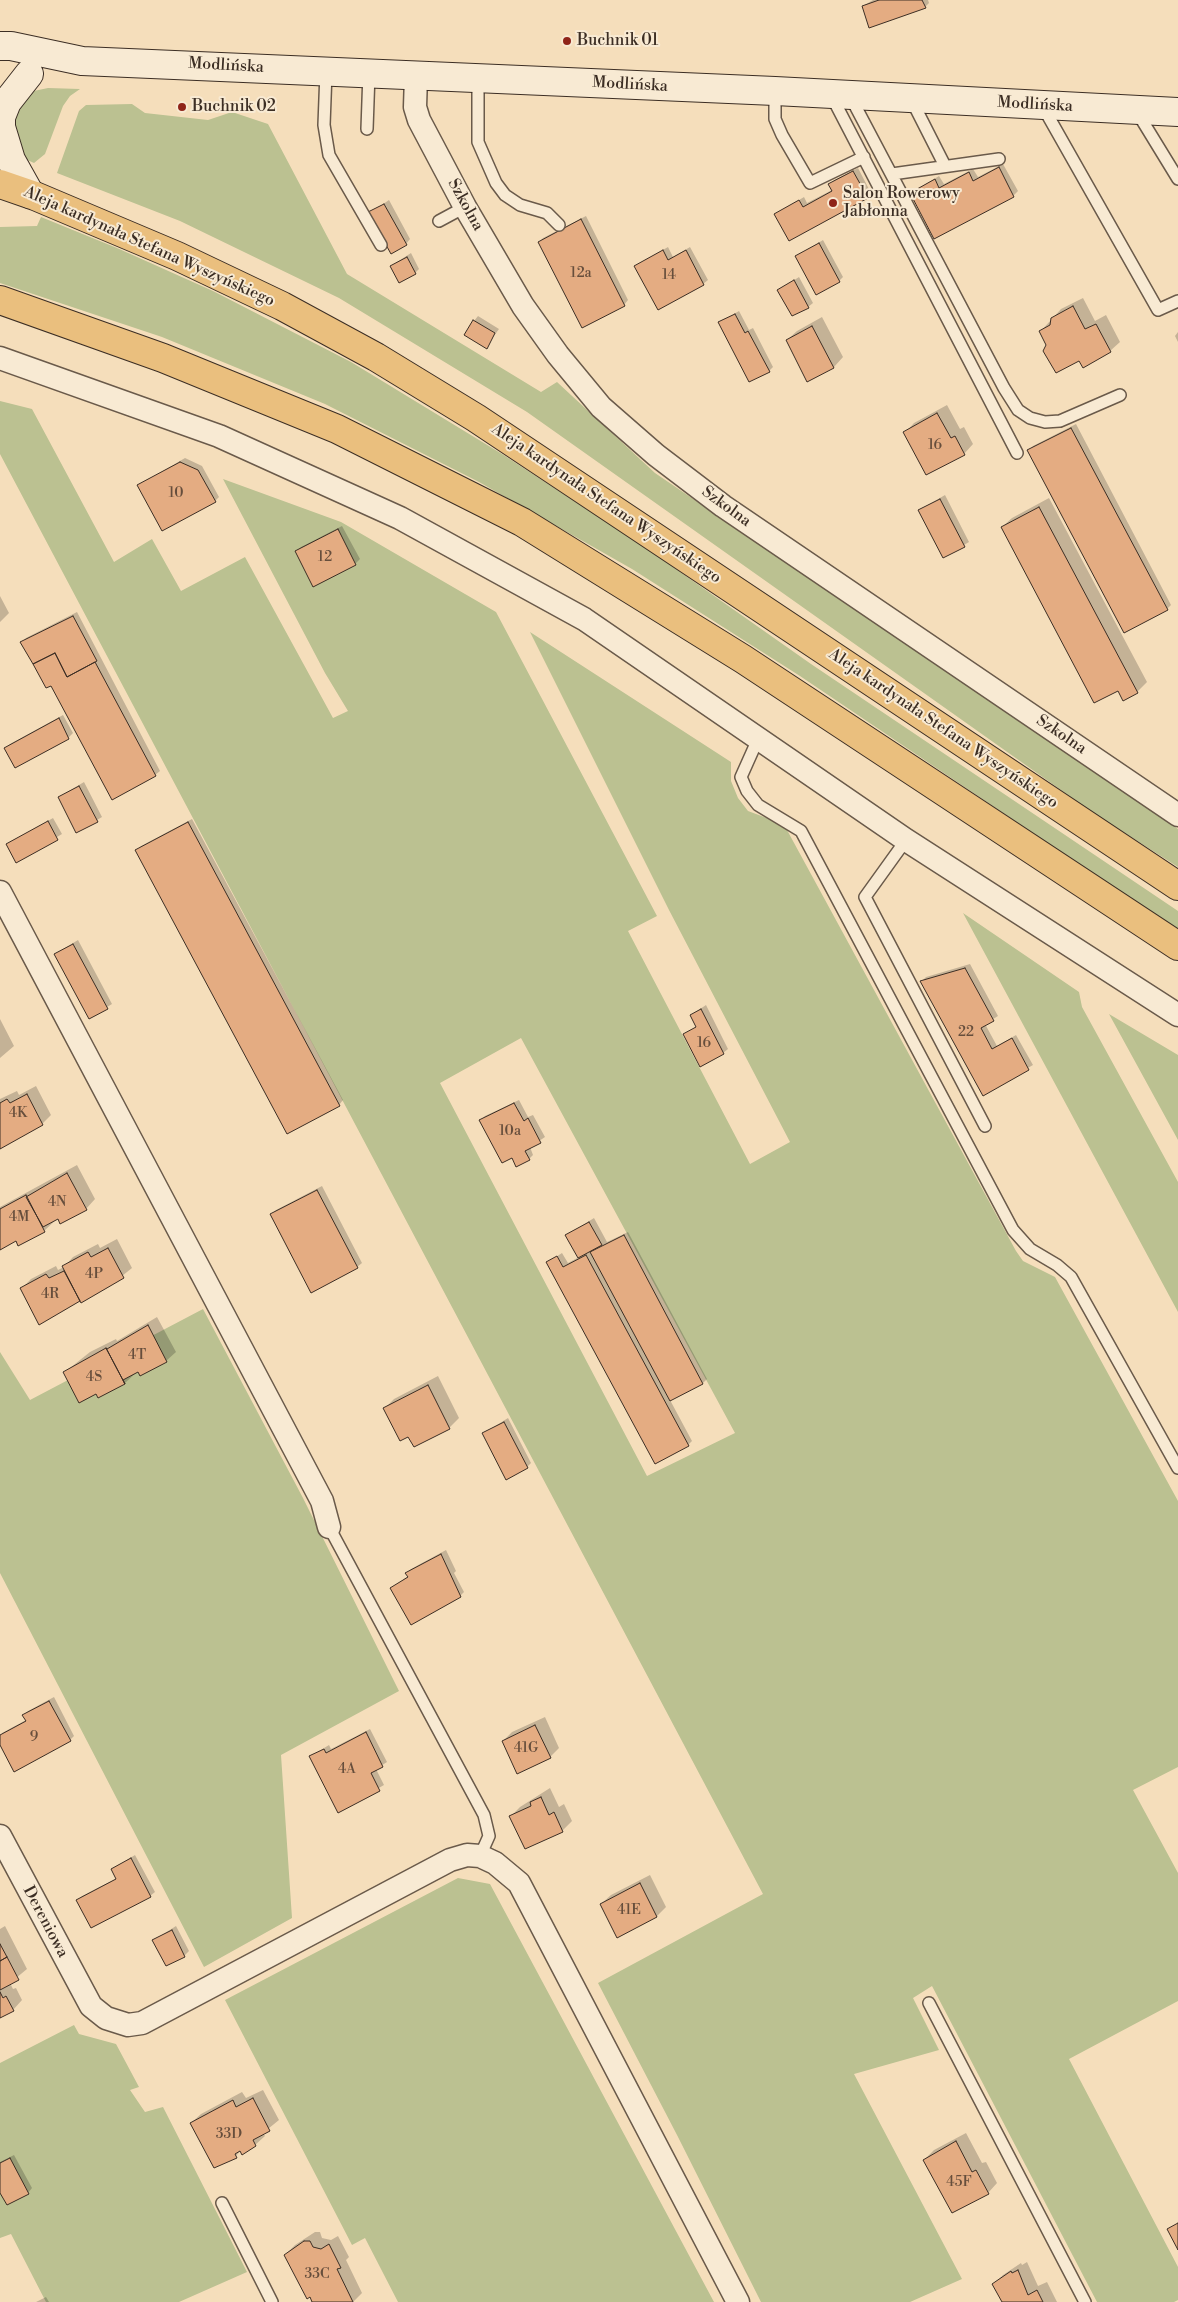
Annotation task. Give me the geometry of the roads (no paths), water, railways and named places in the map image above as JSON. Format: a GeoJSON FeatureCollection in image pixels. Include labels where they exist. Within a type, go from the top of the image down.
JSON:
{"type":"FeatureCollection","features":[{"type":"Feature","properties":{"kind":"main road","name":"Modlińska"},"geometry":{"type":"LineString","coordinates":[[0,46],[11,46],[82,61],[775,91],[1178,112]]}},
{"type":"Feature","properties":{"kind":"main road","name":"Modlińska"},"geometry":{"type":"LineString","coordinates":[[0,80],[82,61]]}},
{"type":"Feature","properties":{"kind":"main road"},"geometry":{"type":"LineString","coordinates":[[29,74],[7,102],[1,117],[1,127],[12,160],[32,195]]}},
{"type":"Feature","properties":{"kind":"main road","name":"Aleja kardynała Stefana Wyszyńskiego"},"geometry":{"type":"LineString","coordinates":[[0,184],[32,195],[177,256],[282,306],[376,357],[476,418],[1178,886]]}},
{"type":"Feature","properties":{"kind":"main road"},"geometry":{"type":"LineString","coordinates":[[0,300],[163,358],[337,429],[522,522],[743,659],[1178,946]]}},
{"type":"Feature","properties":{"kind":"street","name":"Szkolna"},"geometry":{"type":"LineString","coordinates":[[416,76],[415,101],[419,120],[465,207],[523,306],[558,355],[601,406],[656,456],[724,506],[1178,814]]}},
{"type":"Feature","properties":{"kind":"street"},"geometry":{"type":"LineString","coordinates":[[0,358],[199,428],[400,518],[584,619],[906,840],[1178,1016]]}},
{"type":"Feature","properties":{"kind":"street"},"geometry":{"type":"LineString","coordinates":[[0,892],[322,1501],[329,1527]]}},
{"type":"Feature","properties":{"kind":"street","name":"Dereniowa"},"geometry":{"type":"LineString","coordinates":[[0,1836],[91,2006],[106,2018],[128,2025],[142,2023],[450,1860],[467,1855],[480,1856]]}},
{"type":"Feature","properties":{"kind":"street"},"geometry":{"type":"LineString","coordinates":[[480,1856],[504,1868],[519,1883],[738,2302]]}},
{"type":"Feature","properties":{"kind":"lane"},"geometry":{"type":"LineString","coordinates":[[326,72],[324,125],[329,155],[381,245]]}},
{"type":"Feature","properties":{"kind":"lane"},"geometry":{"type":"LineString","coordinates":[[366,129],[369,73]]}},
{"type":"Feature","properties":{"kind":"lane"},"geometry":{"type":"LineString","coordinates":[[478,78],[478,142],[496,182],[505,195],[520,206],[547,213],[559,224]]}},
{"type":"Feature","properties":{"kind":"lane"},"geometry":{"type":"LineString","coordinates":[[775,91],[775,119],[782,135],[810,183],[864,157]]}},
{"type":"Feature","properties":{"kind":"lane"},"geometry":{"type":"LineString","coordinates":[[841,95],[864,157],[1017,453]]}},
{"type":"Feature","properties":{"kind":"lane"},"geometry":{"type":"LineString","coordinates":[[841,95],[892,174],[1004,388],[1018,410],[1030,418],[1045,422],[1060,421],[1120,394]]}},
{"type":"Feature","properties":{"kind":"lane"},"geometry":{"type":"LineString","coordinates":[[911,98],[946,166]]}},
{"type":"Feature","properties":{"kind":"lane"},"geometry":{"type":"LineString","coordinates":[[1043,106],[1158,310],[1178,301]]}},
{"type":"Feature","properties":{"kind":"lane"},"geometry":{"type":"LineString","coordinates":[[1136,110],[1178,179]]}},
{"type":"Feature","properties":{"kind":"lane"},"geometry":{"type":"LineString","coordinates":[[892,174],[999,159]]}},
{"type":"Feature","properties":{"kind":"lane"},"geometry":{"type":"LineString","coordinates":[[439,221],[465,207]]}},
{"type":"Feature","properties":{"kind":"lane"},"geometry":{"type":"LineString","coordinates":[[758,739],[741,777],[747,791],[758,805],[801,831],[1013,1230],[1030,1249],[1058,1264],[1071,1277],[1178,1468]]}},
{"type":"Feature","properties":{"kind":"lane"},"geometry":{"type":"LineString","coordinates":[[906,840],[865,897],[985,1126]]}},
{"type":"Feature","properties":{"kind":"lane"},"geometry":{"type":"LineString","coordinates":[[329,1527],[484,1815],[489,1836],[480,1856]]}},
{"type":"Feature","properties":{"kind":"lane"},"geometry":{"type":"LineString","coordinates":[[929,2003],[1085,2302]]}},
{"type":"Feature","properties":{"kind":"lane"},"geometry":{"type":"LineString","coordinates":[[222,2203],[272,2302]]}},
{"type":"Feature","properties":{"kind":"place","name":"Buchnik 01"},"geometry":{"type":"Point","coordinates":[567,41]}},
{"type":"Feature","properties":{"kind":"place","name":"Buchnik 02"},"geometry":{"type":"Point","coordinates":[182,107]}},
{"type":"Feature","properties":{"kind":"place","name":"Salon Rowerowy Jabłonna"},"geometry":{"type":"Point","coordinates":[833,203]}}]}
